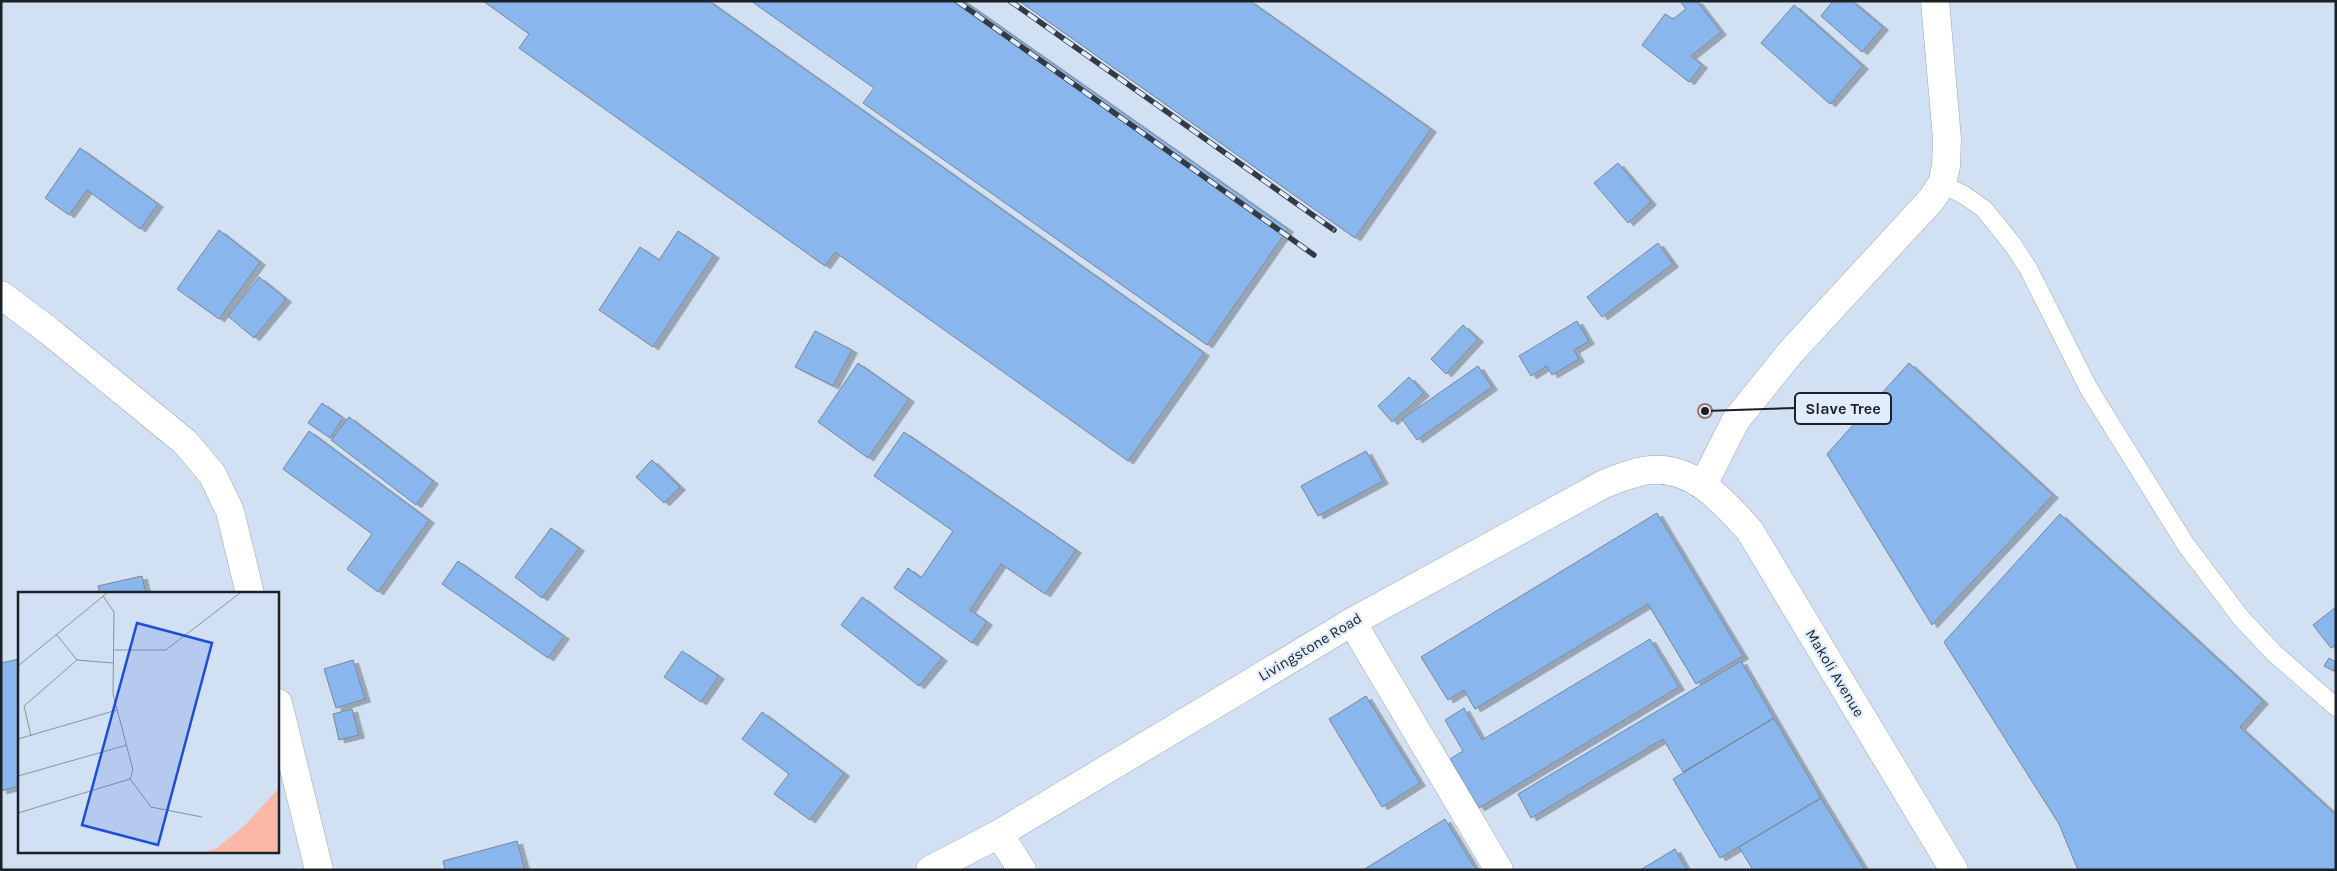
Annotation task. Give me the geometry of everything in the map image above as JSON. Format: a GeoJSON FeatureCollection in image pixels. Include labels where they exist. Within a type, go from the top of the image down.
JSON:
{"type":"FeatureCollection","features":[{"type":"Feature","properties":{"kind":"street"},"geometry":{"type":"LineString","coordinates":[[1703,485],[1736,420],[1790,353],[1931,200],[1942,184],[1946,166],[1946,139],[1935,1]]}},
{"type":"Feature","properties":{"kind":"street"},"geometry":{"type":"LineString","coordinates":[[1,295],[49,331],[185,442],[212,474],[230,511],[250,592]]}},
{"type":"Feature","properties":{"kind":"street","name":"Livingstone Road"},"geometry":{"type":"LineString","coordinates":[[930,870],[999,834],[1352,622],[1604,484],[1628,475],[1652,470],[1677,472],[1703,485]]}},
{"type":"Feature","properties":{"kind":"street","name":"Makoli Avenue"},"geometry":{"type":"LineString","coordinates":[[1703,485],[1728,506],[1750,531],[1954,870]]}},
{"type":"Feature","properties":{"kind":"street"},"geometry":{"type":"LineString","coordinates":[[1352,622],[1499,870]]}},
{"type":"Feature","properties":{"kind":"street"},"geometry":{"type":"LineString","coordinates":[[279,708],[319,870]]}},
{"type":"Feature","properties":{"kind":"street"},"geometry":{"type":"LineString","coordinates":[[999,834],[1022,870]]}},
{"type":"Feature","properties":{"kind":"lane"},"geometry":{"type":"LineString","coordinates":[[1942,184],[1984,209],[2013,245],[2028,268],[2089,389],[2186,545],[2241,618],[2274,653],[2336,707]]}},
{"type":"Feature","properties":{"kind":"building"},"geometry":{"type":"Polygon","coordinates":[[[483,1],[709,1],[1204,353],[1128,461],[835,252],[825,266],[519,48],[529,34],[483,1]]]}},
{"type":"Feature","properties":{"kind":"building"},"geometry":{"type":"Polygon","coordinates":[[[751,1],[964,1],[1288,229],[1207,345],[863,103],[874,88],[751,1]]]}},
{"type":"Feature","properties":{"kind":"building"},"geometry":{"type":"Polygon","coordinates":[[[1019,1],[1250,1],[1431,129],[1355,238],[1019,1]]]}},
{"type":"Feature","properties":{"kind":"building"},"geometry":{"type":"Polygon","coordinates":[[[1680,1],[1697,1],[1721,32],[1691,56],[1702,65],[1689,82],[1642,45],[1665,14],[1673,19],[1686,9],[1680,1]]]}},
{"type":"Feature","properties":{"kind":"building"},"geometry":{"type":"Polygon","coordinates":[[[1833,1],[1852,1],[1883,27],[1862,52],[1821,16],[1833,1]]]}},
{"type":"Feature","properties":{"kind":"building"},"geometry":{"type":"Polygon","coordinates":[[[1794,5],[1863,66],[1830,104],[1761,43],[1794,5]]]}},
{"type":"Feature","properties":{"kind":"building"},"geometry":{"type":"Polygon","coordinates":[[[80,148],[158,204],[140,229],[87,190],[69,215],[45,198],[80,148]]]}},
{"type":"Feature","properties":{"kind":"building"},"geometry":{"type":"Polygon","coordinates":[[[1618,163],[1651,202],[1628,223],[1594,183],[1618,163]]]}},
{"type":"Feature","properties":{"kind":"building"},"geometry":{"type":"Polygon","coordinates":[[[219,230],[260,262],[219,319],[177,289],[219,230]]]}},
{"type":"Feature","properties":{"kind":"building"},"geometry":{"type":"Polygon","coordinates":[[[678,231],[714,255],[653,347],[599,310],[640,247],[659,260],[678,231]]]}},
{"type":"Feature","properties":{"kind":"building"},"geometry":{"type":"Polygon","coordinates":[[[1658,243],[1673,264],[1602,317],[1587,297],[1658,243]]]}},
{"type":"Feature","properties":{"kind":"building"},"geometry":{"type":"Polygon","coordinates":[[[259,277],[286,299],[254,338],[228,316],[259,277]]]}},
{"type":"Feature","properties":{"kind":"building"},"geometry":{"type":"Polygon","coordinates":[[[1577,321],[1589,341],[1574,350],[1579,359],[1552,375],[1547,366],[1531,376],[1519,356],[1577,321]]]}},
{"type":"Feature","properties":{"kind":"building"},"geometry":{"type":"Polygon","coordinates":[[[1463,325],[1478,339],[1446,374],[1431,359],[1463,325]]]}},
{"type":"Feature","properties":{"kind":"building"},"geometry":{"type":"Polygon","coordinates":[[[815,331],[852,350],[833,386],[795,367],[815,331]]]}},
{"type":"Feature","properties":{"kind":"building"},"geometry":{"type":"Polygon","coordinates":[[[858,363],[909,399],[868,458],[818,422],[858,363]]]}},
{"type":"Feature","properties":{"kind":"building"},"geometry":{"type":"Polygon","coordinates":[[[1909,363],[2053,495],[1932,625],[1827,454],[1909,363]]]}},
{"type":"Feature","properties":{"kind":"building"},"geometry":{"type":"Polygon","coordinates":[[[1478,366],[1492,387],[1417,440],[1402,419],[1478,366]]]}},
{"type":"Feature","properties":{"kind":"building"},"geometry":{"type":"Polygon","coordinates":[[[1409,377],[1424,393],[1392,422],[1378,406],[1409,377]]]}},
{"type":"Feature","properties":{"kind":"building"},"geometry":{"type":"Polygon","coordinates":[[[322,403],[343,418],[330,438],[308,423],[322,403]]]}},
{"type":"Feature","properties":{"kind":"building"},"geometry":{"type":"Polygon","coordinates":[[[349,417],[433,481],[416,505],[331,440],[349,417]]]}},
{"type":"Feature","properties":{"kind":"building"},"geometry":{"type":"Polygon","coordinates":[[[309,431],[429,520],[378,592],[347,569],[372,534],[283,469],[309,431]]]}},
{"type":"Feature","properties":{"kind":"building"},"geometry":{"type":"Polygon","coordinates":[[[904,432],[1076,550],[1045,594],[1001,564],[970,610],[987,622],[972,643],[894,588],[908,568],[921,578],[953,531],[874,476],[904,432]]]}},
{"type":"Feature","properties":{"kind":"building"},"geometry":{"type":"Polygon","coordinates":[[[1366,451],[1383,481],[1318,516],[1301,486],[1366,451]]]}},
{"type":"Feature","properties":{"kind":"building"},"geometry":{"type":"Polygon","coordinates":[[[652,460],[680,487],[664,503],[636,477],[652,460]]]}},
{"type":"Feature","properties":{"kind":"building"},"geometry":{"type":"Polygon","coordinates":[[[1657,513],[1743,656],[1696,684],[1648,604],[1475,709],[1464,690],[1448,700],[1421,657],[1657,513]]]}},
{"type":"Feature","properties":{"kind":"building"},"geometry":{"type":"Polygon","coordinates":[[[2060,514],[2263,701],[2240,727],[2336,815],[2336,870],[2078,870],[2059,824],[1944,642],[2060,514]]]}},
{"type":"Feature","properties":{"kind":"building"},"geometry":{"type":"Polygon","coordinates":[[[551,528],[579,548],[542,598],[515,577],[551,528]]]}},
{"type":"Feature","properties":{"kind":"building"},"geometry":{"type":"Polygon","coordinates":[[[458,561],[564,636],[548,658],[442,584],[458,561]]]}},
{"type":"Feature","properties":{"kind":"building"},"geometry":{"type":"Polygon","coordinates":[[[142,576],[146,592],[100,592],[98,586],[142,576]]]}},
{"type":"Feature","properties":{"kind":"building"},"geometry":{"type":"Polygon","coordinates":[[[862,597],[942,658],[919,686],[841,625],[862,597]]]}},
{"type":"Feature","properties":{"kind":"building"},"geometry":{"type":"Polygon","coordinates":[[[2336,607],[2336,644],[2331,648],[2313,625],[2336,607]]]}},
{"type":"Feature","properties":{"kind":"building"},"geometry":{"type":"Polygon","coordinates":[[[1650,639],[1679,687],[1479,808],[1450,759],[1463,751],[1445,720],[1464,708],[1482,740],[1650,639]]]}},
{"type":"Feature","properties":{"kind":"building"},"geometry":{"type":"Polygon","coordinates":[[[682,651],[719,676],[701,702],[664,677],[682,651]]]}},
{"type":"Feature","properties":{"kind":"building"},"geometry":{"type":"Polygon","coordinates":[[[2329,658],[2336,662],[2334,671],[2324,666],[2329,658]]]}},
{"type":"Feature","properties":{"kind":"building"},"geometry":{"type":"Polygon","coordinates":[[[18,659],[18,786],[1,791],[1,663],[18,659]]]}},
{"type":"Feature","properties":{"kind":"building"},"geometry":{"type":"Polygon","coordinates":[[[353,660],[365,699],[336,708],[324,669],[353,660]]]}},
{"type":"Feature","properties":{"kind":"building"},"geometry":{"type":"Polygon","coordinates":[[[1741,661],[1774,718],[1683,772],[1663,739],[1531,818],[1518,794],[1741,661]]]}},
{"type":"Feature","properties":{"kind":"building"},"geometry":{"type":"Polygon","coordinates":[[[1366,696],[1420,783],[1382,807],[1329,719],[1366,696]]]}},
{"type":"Feature","properties":{"kind":"building"},"geometry":{"type":"Polygon","coordinates":[[[352,709],[359,735],[339,740],[333,714],[352,709]]]}},
{"type":"Feature","properties":{"kind":"building"},"geometry":{"type":"Polygon","coordinates":[[[762,712],[844,773],[810,820],[774,794],[789,774],[742,739],[762,712]]]}},
{"type":"Feature","properties":{"kind":"building"},"geometry":{"type":"Polygon","coordinates":[[[1774,718],[1821,798],[1720,858],[1673,779],[1774,718]]]}},
{"type":"Feature","properties":{"kind":"building"},"geometry":{"type":"Polygon","coordinates":[[[1821,798],[1865,870],[1753,870],[1739,847],[1821,798]]]}},
{"type":"Feature","properties":{"kind":"building"},"geometry":{"type":"Polygon","coordinates":[[[1445,819],[1476,870],[1363,870],[1445,819]]]}},
{"type":"Feature","properties":{"kind":"building"},"geometry":{"type":"Polygon","coordinates":[[[517,841],[525,870],[445,870],[443,861],[517,841]]]}},
{"type":"Feature","properties":{"kind":"building"},"geometry":{"type":"Polygon","coordinates":[[[1675,849],[1687,870],[1640,870],[1675,849]]]}},
{"type":"Feature","properties":{"kind":"railway"},"geometry":{"type":"LineString","coordinates":[[957,1],[1314,255]]}},
{"type":"Feature","properties":{"kind":"railway"},"geometry":{"type":"LineString","coordinates":[[1010,1],[1334,230]]}},
{"type":"Feature","properties":{"kind":"place","name":"Slave Tree"},"geometry":{"type":"Point","coordinates":[1705,411]}}]}
